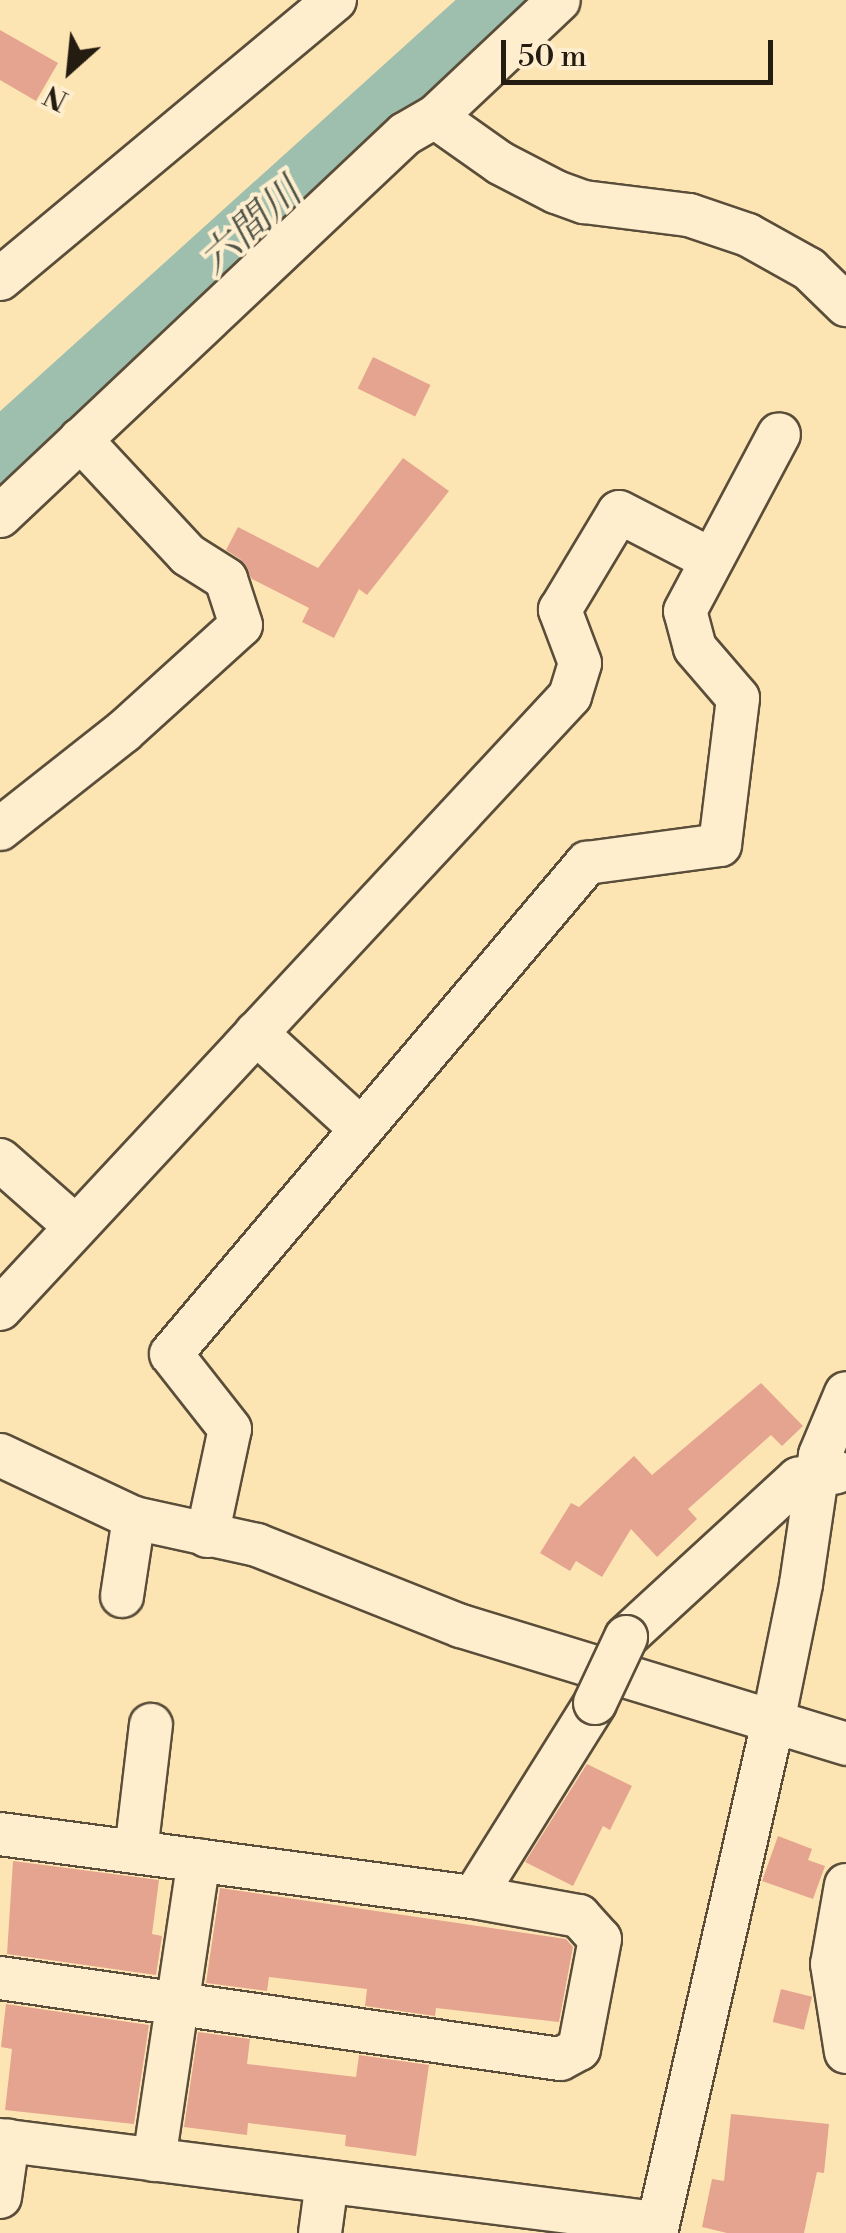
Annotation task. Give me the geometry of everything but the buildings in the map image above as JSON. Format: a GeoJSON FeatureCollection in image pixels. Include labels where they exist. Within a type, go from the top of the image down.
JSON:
{"type":"FeatureCollection","features":[{"type":"Feature","properties":{"kind":"street"},"geometry":{"type":"LineString","coordinates":[[0,278],[335,0]]}},
{"type":"Feature","properties":{"kind":"street"},"geometry":{"type":"LineString","coordinates":[[0,516],[405,134],[436,116],[559,0]]}},
{"type":"Feature","properties":{"kind":"street"},"geometry":{"type":"LineString","coordinates":[[436,116],[500,163],[556,192],[584,202],[689,215],[748,235],[809,269],[846,306]]}},
{"type":"Feature","properties":{"kind":"street"},"geometry":{"type":"LineString","coordinates":[[207,1536],[230,1429],[171,1354],[587,863],[720,845],[738,698],[695,648],[685,611],[779,434]]}},
{"type":"Feature","properties":{"kind":"street"},"geometry":{"type":"LineString","coordinates":[[0,829],[123,732],[240,625],[226,579],[188,555],[80,439]]}},
{"type":"Feature","properties":{"kind":"street"},"geometry":{"type":"LineString","coordinates":[[0,1309],[570,696],[580,663],[560,610],[619,512],[710,559]]}},
{"type":"Feature","properties":{"kind":"street"},"geometry":{"type":"LineString","coordinates":[[256,1034],[362,1129]]}},
{"type":"Feature","properties":{"kind":"street"},"geometry":{"type":"LineString","coordinates":[[0,1160],[76,1227]]}},
{"type":"Feature","properties":{"kind":"street"},"geometry":{"type":"LineString","coordinates":[[0,2197],[4,2141],[656,2228],[801,1584],[832,1472],[832,1418],[846,1393]]}},
{"type":"Feature","properties":{"kind":"street"},"geometry":{"type":"LineString","coordinates":[[0,1455],[134,1518],[256,1545],[461,1626],[846,1744]]}},
{"type":"Feature","properties":{"kind":"street"},"geometry":{"type":"LineString","coordinates":[[474,1897],[595,1703],[626,1637],[798,1479],[832,1472]]}},
{"type":"Feature","properties":{"kind":"street"},"geometry":{"type":"LineString","coordinates":[[122,1596],[134,1518]]}},
{"type":"Feature","properties":{"kind":"street"},"geometry":{"type":"LineString","coordinates":[[136,1852],[152,1724]]}},
{"type":"Feature","properties":{"kind":"street"},"geometry":{"type":"LineString","coordinates":[[0,1834],[474,1897],[578,1916],[600,1939],[579,2048],[560,2059],[0,1978]]}},
{"type":"Feature","properties":{"kind":"street"},"geometry":{"type":"LineString","coordinates":[[154,2160],[199,1860]]}},
{"type":"Feature","properties":{"kind":"street"},"geometry":{"type":"LineString","coordinates":[[846,1886],[832,1964],[846,2052]]}},
{"type":"Feature","properties":{"kind":"street"},"geometry":{"type":"LineString","coordinates":[[320,2233],[327,2182]]}},
{"type":"Feature","properties":{"kind":"waterway","name":"六間川"},"geometry":{"type":"LineString","coordinates":[[0,454],[503,0]]}}]}
